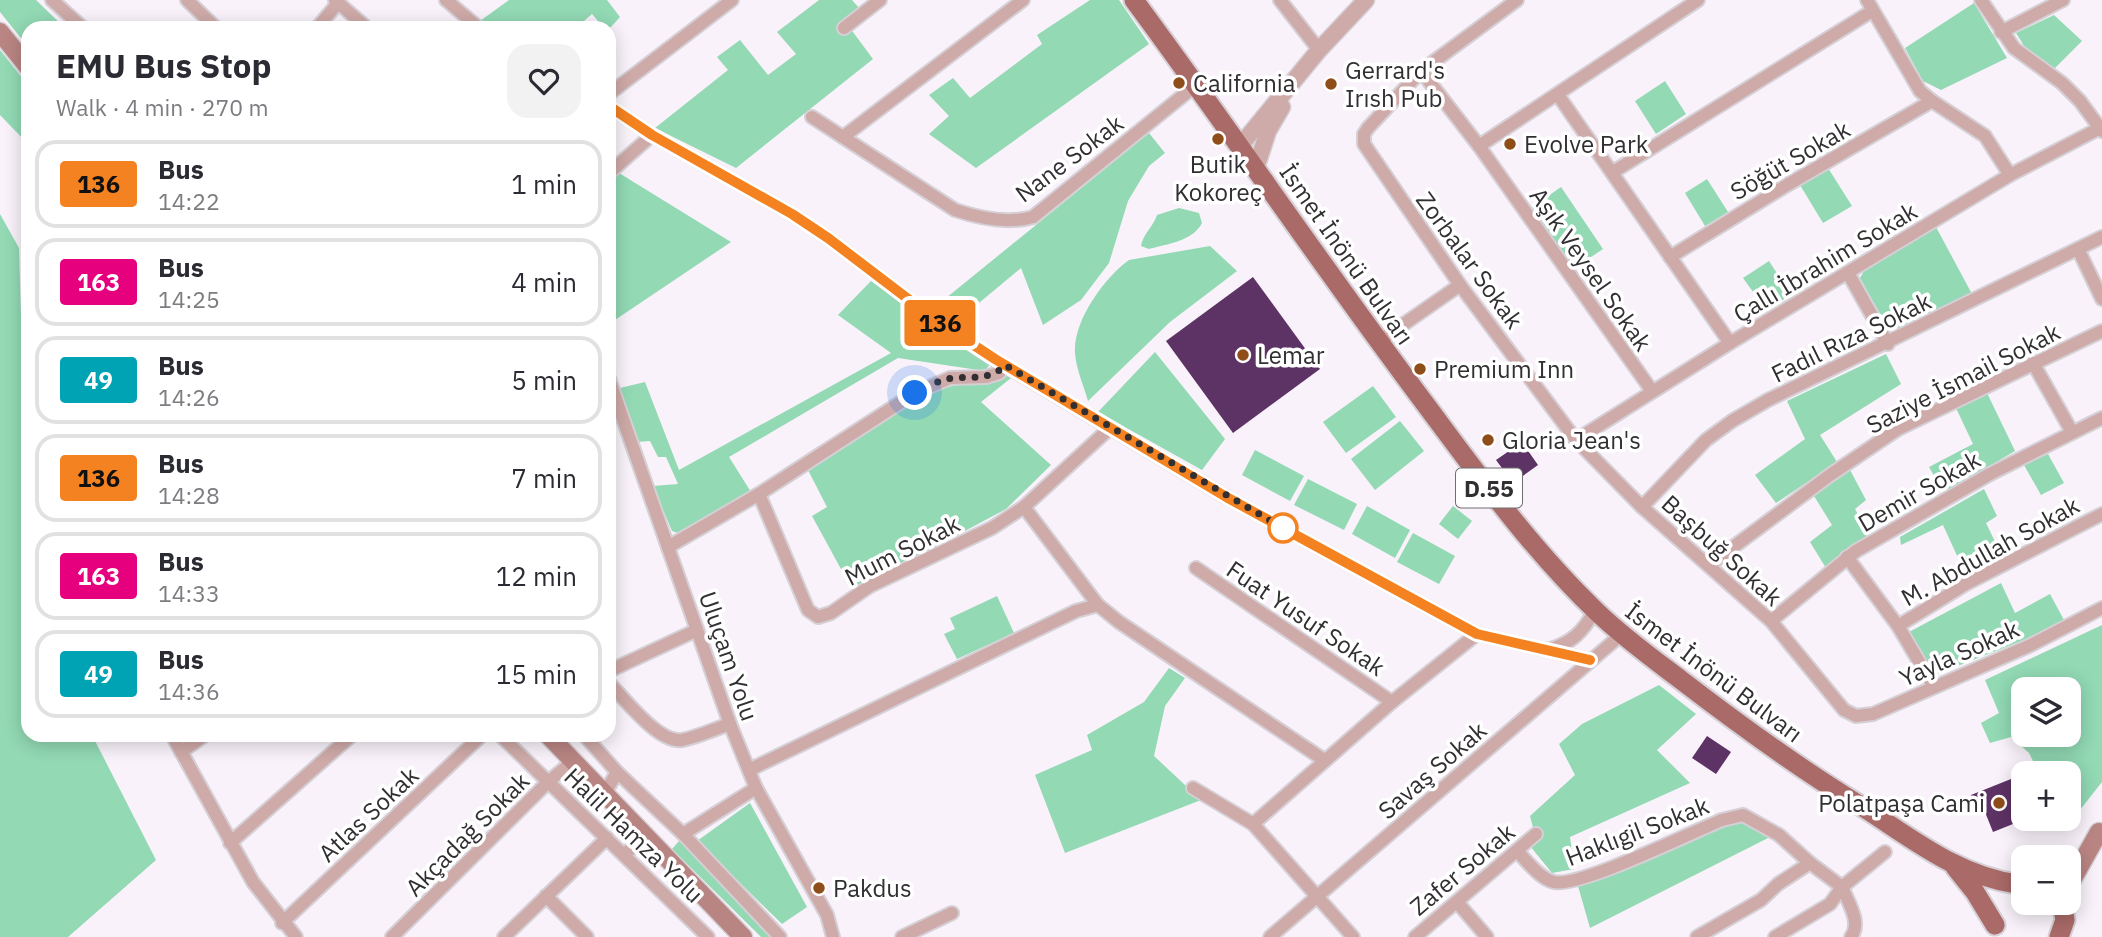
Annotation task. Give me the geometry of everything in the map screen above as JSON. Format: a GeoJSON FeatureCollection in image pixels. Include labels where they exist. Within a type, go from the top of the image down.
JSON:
{"type":"FeatureCollection","features":[{"type":"Feature","properties":{"kind":"main road","name":"İsmet İnönü Bulvarı"},"geometry":{"type":"LineString","coordinates":[[1135,0],[1378,342],[1527,536],[1595,610],[1622,634],[1811,776],[1954,866],[1993,881],[2011,882]]}},
{"type":"Feature","properties":{"kind":"main road"},"geometry":{"type":"LineString","coordinates":[[0,32],[21,58]]}},
{"type":"Feature","properties":{"kind":"main road"},"geometry":{"type":"LineString","coordinates":[[554,742],[743,937]]}},
{"type":"Feature","properties":{"kind":"main road"},"geometry":{"type":"LineString","coordinates":[[2081,848],[2101,830]]}},
{"type":"Feature","properties":{"kind":"main road"},"geometry":{"type":"LineString","coordinates":[[2081,865],[2101,830]]}},
{"type":"Feature","properties":{"kind":"main road","name":"İsmet İnönü Bulvarı"},"geometry":{"type":"LineString","coordinates":[[1954,866],[1975,892],[1999,934]]}},
{"type":"Feature","properties":{"kind":"main road"},"geometry":{"type":"LineString","coordinates":[[1999,934],[1994,915],[2001,897],[2011,890]]}},
{"type":"Feature","properties":{"kind":"main road"},"geometry":{"type":"LineString","coordinates":[[2059,937],[2063,929],[2063,915]]}},
{"type":"Feature","properties":{"kind":"main road"},"geometry":{"type":"LineString","coordinates":[[2068,915],[2079,937]]}},
{"type":"Feature","properties":{"kind":"street"},"geometry":{"type":"LineString","coordinates":[[52,0],[75,21]]}},
{"type":"Feature","properties":{"kind":"street"},"geometry":{"type":"LineString","coordinates":[[187,0],[209,21]]}},
{"type":"Feature","properties":{"kind":"street"},"geometry":{"type":"LineString","coordinates":[[446,0],[471,21]]}},
{"type":"Feature","properties":{"kind":"street"},"geometry":{"type":"LineString","coordinates":[[616,89],[732,0]]}},
{"type":"Feature","properties":{"kind":"street"},"geometry":{"type":"LineString","coordinates":[[844,29],[880,0]]}},
{"type":"Feature","properties":{"kind":"street"},"geometry":{"type":"LineString","coordinates":[[843,137],[1023,0]]}},
{"type":"Feature","properties":{"kind":"street"},"geometry":{"type":"LineString","coordinates":[[1280,0],[1319,50]]}},
{"type":"Feature","properties":{"kind":"street"},"geometry":{"type":"LineString","coordinates":[[1256,168],[1268,131],[1303,72],[1319,50],[1366,0]]}},
{"type":"Feature","properties":{"kind":"street"},"geometry":{"type":"LineString","coordinates":[[1421,71],[1503,4],[1517,0]]}},
{"type":"Feature","properties":{"kind":"street"},"geometry":{"type":"LineString","coordinates":[[1479,146],[1698,0]]}},
{"type":"Feature","properties":{"kind":"street"},"geometry":{"type":"LineString","coordinates":[[1981,0],[2001,32],[2020,54],[2062,83],[2081,101],[2101,130]]}},
{"type":"Feature","properties":{"kind":"street"},"geometry":{"type":"LineString","coordinates":[[2001,32],[2063,0]]}},
{"type":"Feature","properties":{"kind":"street"},"geometry":{"type":"LineString","coordinates":[[322,21],[337,1],[360,21]]}},
{"type":"Feature","properties":{"kind":"street"},"geometry":{"type":"LineString","coordinates":[[1613,172],[1869,5],[1908,73],[1932,101],[1985,136],[2010,175]]}},
{"type":"Feature","properties":{"kind":"street","name":"Zorbalar Sokak"},"geometry":{"type":"LineString","coordinates":[[1421,71],[1364,134],[1364,144],[1460,285],[1576,440]]}},
{"type":"Feature","properties":{"kind":"street","name":"Aşık Veysel Sokak"},"geometry":{"type":"LineString","coordinates":[[1421,71],[1479,146],[1652,391]]}},
{"type":"Feature","properties":{"kind":"street"},"geometry":{"type":"LineString","coordinates":[[1240,146],[1303,72]]}},
{"type":"Feature","properties":{"kind":"street","name":"Nane Sokak"},"geometry":{"type":"LineString","coordinates":[[812,117],[955,211],[976,217],[1021,220],[1033,217],[1196,85]]}},
{"type":"Feature","properties":{"kind":"street"},"geometry":{"type":"LineString","coordinates":[[1558,95],[1730,343]]}},
{"type":"Feature","properties":{"kind":"street","name":"Söğüt Sokak"},"geometry":{"type":"LineString","coordinates":[[1671,257],[1787,185],[1932,101]]}},
{"type":"Feature","properties":{"kind":"street"},"geometry":{"type":"LineString","coordinates":[[616,111],[652,135],[792,214],[937,321],[1005,365],[1228,498],[1477,634],[1590,660]]}},
{"type":"Feature","properties":{"kind":"street","name":"Çallı İbrahim Sokak"},"geometry":{"type":"LineString","coordinates":[[1576,440],[1730,343],[2010,175],[2101,130]]}},
{"type":"Feature","properties":{"kind":"street"},"geometry":{"type":"LineString","coordinates":[[616,167],[652,135]]}},
{"type":"Feature","properties":{"kind":"street","name":"Fadıl Rıza Sokak"},"geometry":{"type":"LineString","coordinates":[[1642,507],[1706,440],[1732,421],[2102,237]]}},
{"type":"Feature","properties":{"kind":"street"},"geometry":{"type":"LineString","coordinates":[[2078,249],[2102,299]]}},
{"type":"Feature","properties":{"kind":"street"},"geometry":{"type":"LineString","coordinates":[[1848,273],[1888,344]]}},
{"type":"Feature","properties":{"kind":"street"},"geometry":{"type":"LineString","coordinates":[[1378,342],[1460,285]]}},
{"type":"Feature","properties":{"kind":"street","name":"Saziye İsmail Sokak"},"geometry":{"type":"LineString","coordinates":[[1709,565],[1830,475],[1898,429],[2102,331]]}},
{"type":"Feature","properties":{"kind":"street"},"geometry":{"type":"LineString","coordinates":[[2033,363],[2072,432]]}},
{"type":"Feature","properties":{"kind":"street"},"geometry":{"type":"LineString","coordinates":[[668,547],[759,494],[932,384],[950,378],[986,377],[999,373],[1005,365]]}},
{"type":"Feature","properties":{"kind":"street","name":"Uluçam Yolu"},"geometry":{"type":"LineString","coordinates":[[616,399],[730,724],[756,788],[827,915],[833,937]]}},
{"type":"Feature","properties":{"kind":"street","name":"Demir Sokak"},"geometry":{"type":"LineString","coordinates":[[1771,621],[1847,557],[1979,480],[2102,418]]}},
{"type":"Feature","properties":{"kind":"street","name":"Mum Sokak"},"geometry":{"type":"LineString","coordinates":[[759,494],[808,610],[818,617],[831,613],[870,586],[992,528],[1024,507],[1110,428]]}},
{"type":"Feature","properties":{"kind":"street","name":"Başbuğ Sokak"},"geometry":{"type":"LineString","coordinates":[[1576,440],[1642,507],[1771,621],[1834,697]]}},
{"type":"Feature","properties":{"kind":"street"},"geometry":{"type":"LineString","coordinates":[[1024,507],[1098,604],[1119,622],[1324,760]]}},
{"type":"Feature","properties":{"kind":"street","name":"M. Abdullah Sokak"},"geometry":{"type":"LineString","coordinates":[[1898,626],[1966,584],[2102,514]]}},
{"type":"Feature","properties":{"kind":"street"},"geometry":{"type":"LineString","coordinates":[[1847,557],[1898,626],[1934,687]]}},
{"type":"Feature","properties":{"kind":"street","name":"Fuat Yusuf Sokak"},"geometry":{"type":"LineString","coordinates":[[1196,568],[1392,702]]}},
{"type":"Feature","properties":{"kind":"street"},"geometry":{"type":"LineString","coordinates":[[749,769],[1076,611],[1098,604]]}},
{"type":"Feature","properties":{"kind":"street","name":"Yayla Sokak"},"geometry":{"type":"LineString","coordinates":[[1834,697],[1843,710],[1856,716],[1873,714],[2031,645],[2102,608]]}},
{"type":"Feature","properties":{"kind":"street"},"geometry":{"type":"LineString","coordinates":[[1548,650],[1573,640],[1582,632],[1595,610]]}},
{"type":"Feature","properties":{"kind":"street"},"geometry":{"type":"LineString","coordinates":[[616,668],[697,630]]}},
{"type":"Feature","properties":{"kind":"street"},"geometry":{"type":"LineString","coordinates":[[1253,824],[1392,702],[1477,634]]}},
{"type":"Feature","properties":{"kind":"street","name":"Savaş Sokak"},"geometry":{"type":"LineString","coordinates":[[1270,937],[1622,634]]}},
{"type":"Feature","properties":{"kind":"street"},"geometry":{"type":"LineString","coordinates":[[616,690],[660,735],[672,740],[682,740],[730,724]]}},
{"type":"Feature","properties":{"kind":"street"},"geometry":{"type":"LineString","coordinates":[[176,742],[253,882],[282,923],[296,937]]}},
{"type":"Feature","properties":{"kind":"street"},"geometry":{"type":"LineString","coordinates":[[181,752],[195,742]]}},
{"type":"Feature","properties":{"kind":"street"},"geometry":{"type":"LineString","coordinates":[[230,843],[344,742]]}},
{"type":"Feature","properties":{"kind":"street","name":"Atlas Sokak"},"geometry":{"type":"LineString","coordinates":[[282,923],[475,742]]}},
{"type":"Feature","properties":{"kind":"street","name":"Halil Hamza Yolu"},"geometry":{"type":"LineString","coordinates":[[507,742],[708,937]]}},
{"type":"Feature","properties":{"kind":"street"},"geometry":{"type":"LineString","coordinates":[[590,742],[617,772],[683,834],[780,937]]}},
{"type":"Feature","properties":{"kind":"street","name":"Akçadağ Sokak"},"geometry":{"type":"LineString","coordinates":[[392,937],[548,782],[572,762]]}},
{"type":"Feature","properties":{"kind":"street"},"geometry":{"type":"LineString","coordinates":[[604,795],[617,772]]}},
{"type":"Feature","properties":{"kind":"street"},"geometry":{"type":"LineString","coordinates":[[683,834],[756,788]]}},
{"type":"Feature","properties":{"kind":"street"},"geometry":{"type":"LineString","coordinates":[[1193,788],[1253,824],[1353,937]]}},
{"type":"Feature","properties":{"kind":"street","name":"Haklıgil Sokak"},"geometry":{"type":"LineString","coordinates":[[1517,851],[1545,878],[1562,883],[1590,875],[1735,815],[1750,817],[1779,835],[1842,887]]}},
{"type":"Feature","properties":{"kind":"street","name":"Zafer Sokak"},"geometry":{"type":"LineString","coordinates":[[1415,937],[1536,834]]}},
{"type":"Feature","properties":{"kind":"street"},"geometry":{"type":"LineString","coordinates":[[625,854],[644,837]]}},
{"type":"Feature","properties":{"kind":"street"},"geometry":{"type":"LineString","coordinates":[[504,937],[607,838]]}},
{"type":"Feature","properties":{"kind":"street"},"geometry":{"type":"LineString","coordinates":[[1775,937],[1830,905],[1842,887],[1885,852]]}},
{"type":"Feature","properties":{"kind":"street"},"geometry":{"type":"LineString","coordinates":[[1697,937],[1761,901],[1778,884],[1810,863]]}},
{"type":"Feature","properties":{"kind":"street"},"geometry":{"type":"LineString","coordinates":[[1842,887],[1854,915],[1856,928],[1851,937]]}},
{"type":"Feature","properties":{"kind":"street"},"geometry":{"type":"LineString","coordinates":[[546,896],[587,937]]}},
{"type":"Feature","properties":{"kind":"street"},"geometry":{"type":"LineString","coordinates":[[1457,902],[1487,937]]}},
{"type":"Feature","properties":{"kind":"street"},"geometry":{"type":"LineString","coordinates":[[902,937],[952,913]]}},
{"type":"Feature","properties":{"kind":"green space"},"geometry":{"type":"Polygon","coordinates":[[[0,0],[36,0],[58,21],[21,21],[21,38],[0,12],[0,0]]]}},
{"type":"Feature","properties":{"kind":"green space"},"geometry":{"type":"Polygon","coordinates":[[[509,0],[607,0],[620,17],[616,21],[598,21],[592,14],[584,21],[480,21],[509,0]]]}},
{"type":"Feature","properties":{"kind":"green space"},"geometry":{"type":"Polygon","coordinates":[[[819,0],[852,0],[859,8],[844,20],[873,59],[736,168],[655,128],[728,70],[717,57],[740,40],[768,75],[796,54],[777,32],[819,0]]]}},
{"type":"Feature","properties":{"kind":"green space"},"geometry":{"type":"Polygon","coordinates":[[[1090,0],[1119,0],[1149,44],[976,168],[929,134],[949,116],[929,95],[953,78],[970,98],[1042,44],[1037,35],[1090,0]]]}},
{"type":"Feature","properties":{"kind":"green space"},"geometry":{"type":"Polygon","coordinates":[[[1974,3],[2007,58],[1941,90],[1923,81],[1905,48],[1974,3]]]}},
{"type":"Feature","properties":{"kind":"green space"},"geometry":{"type":"Polygon","coordinates":[[[2054,15],[2082,41],[2054,69],[2026,49],[2016,33],[2054,15]]]}},
{"type":"Feature","properties":{"kind":"green space"},"geometry":{"type":"Polygon","coordinates":[[[0,50],[21,76],[21,137],[0,115],[0,50]]]}},
{"type":"Feature","properties":{"kind":"green space"},"geometry":{"type":"Polygon","coordinates":[[[1665,81],[1686,114],[1656,134],[1635,101],[1665,81]]]}},
{"type":"Feature","properties":{"kind":"green space"},"geometry":{"type":"Polygon","coordinates":[[[1149,133],[1165,153],[1149,166],[1128,201],[1109,263],[1081,300],[1043,325],[1021,268],[956,322],[935,307],[1149,133]]]}},
{"type":"Feature","properties":{"kind":"green space"},"geometry":{"type":"Polygon","coordinates":[[[1828,168],[1852,206],[1823,223],[1800,185],[1828,168]]]}},
{"type":"Feature","properties":{"kind":"green space"},"geometry":{"type":"Polygon","coordinates":[[[619,173],[731,242],[616,319],[616,176],[619,173]]]}},
{"type":"Feature","properties":{"kind":"green space"},"geometry":{"type":"Polygon","coordinates":[[[1707,179],[1728,212],[1705,226],[1685,193],[1707,179]]]}},
{"type":"Feature","properties":{"kind":"green space"},"geometry":{"type":"Polygon","coordinates":[[[1561,187],[1603,249],[1573,269],[1531,208],[1561,187]]]}},
{"type":"Feature","properties":{"kind":"green space"},"geometry":{"type":"Polygon","coordinates":[[[1179,208],[1199,213],[1202,223],[1198,229],[1186,238],[1171,243],[1149,249],[1141,246],[1157,215],[1179,208]]]}},
{"type":"Feature","properties":{"kind":"green space"},"geometry":{"type":"Polygon","coordinates":[[[0,214],[19,248],[21,742],[96,742],[156,860],[68,937],[0,937],[0,214]]]}},
{"type":"Feature","properties":{"kind":"green space"},"geometry":{"type":"Polygon","coordinates":[[[1936,227],[1972,294],[1899,331],[1888,328],[1860,278],[1864,271],[1936,227]]]}},
{"type":"Feature","properties":{"kind":"green space"},"geometry":{"type":"Polygon","coordinates":[[[1210,246],[1237,271],[1170,322],[1088,401],[1077,365],[1076,341],[1085,314],[1100,289],[1129,260],[1210,246]]]}},
{"type":"Feature","properties":{"kind":"green space"},"geometry":{"type":"Polygon","coordinates":[[[1769,261],[1791,295],[1766,310],[1743,278],[1769,261]]]}},
{"type":"Feature","properties":{"kind":"green space"},"geometry":{"type":"Polygon","coordinates":[[[871,281],[990,364],[985,371],[898,358],[729,457],[751,492],[678,533],[672,531],[653,486],[678,484],[666,457],[658,457],[650,441],[637,442],[620,388],[645,382],[679,470],[891,353],[838,315],[871,281]]]}},
{"type":"Feature","properties":{"kind":"green space"},"geometry":{"type":"Polygon","coordinates":[[[1155,352],[1225,439],[1202,470],[1098,412],[1155,352]]]}},
{"type":"Feature","properties":{"kind":"green space"},"geometry":{"type":"Polygon","coordinates":[[[1886,354],[1901,384],[1820,435],[1837,462],[1776,503],[1755,475],[1805,439],[1787,401],[1886,354]]]}},
{"type":"Feature","properties":{"kind":"green space"},"geometry":{"type":"Polygon","coordinates":[[[1007,376],[1011,378],[981,402],[1051,465],[1006,509],[853,591],[812,516],[827,507],[808,470],[932,390],[1007,376]]]}},
{"type":"Feature","properties":{"kind":"green space"},"geometry":{"type":"Polygon","coordinates":[[[1373,386],[1396,417],[1346,453],[1323,422],[1373,386]]]}},
{"type":"Feature","properties":{"kind":"green space"},"geometry":{"type":"Polygon","coordinates":[[[1987,393],[2015,451],[1944,493],[1929,467],[1973,444],[1956,408],[1987,393]]]}},
{"type":"Feature","properties":{"kind":"green space"},"geometry":{"type":"Polygon","coordinates":[[[1400,421],[1424,451],[1375,490],[1351,459],[1400,421]]]}},
{"type":"Feature","properties":{"kind":"green space"},"geometry":{"type":"Polygon","coordinates":[[[1255,450],[1304,476],[1290,501],[1242,475],[1255,450]]]}},
{"type":"Feature","properties":{"kind":"green space"},"geometry":{"type":"Polygon","coordinates":[[[2048,454],[2064,483],[2041,495],[2024,465],[2048,454]]]}},
{"type":"Feature","properties":{"kind":"green space"},"geometry":{"type":"Polygon","coordinates":[[[1850,470],[1866,500],[1855,509],[1870,536],[1826,568],[1810,542],[1832,525],[1814,496],[1850,470]]]}},
{"type":"Feature","properties":{"kind":"green space"},"geometry":{"type":"Polygon","coordinates":[[[1308,479],[1357,504],[1344,530],[1294,505],[1308,479]]]}},
{"type":"Feature","properties":{"kind":"green space"},"geometry":{"type":"Polygon","coordinates":[[[1984,489],[1997,516],[1986,523],[2001,554],[1987,562],[1981,551],[1959,560],[1943,525],[1901,545],[1900,537],[1984,489]]]}},
{"type":"Feature","properties":{"kind":"green space"},"geometry":{"type":"Polygon","coordinates":[[[1367,506],[1410,530],[1395,558],[1352,534],[1367,506]]]}},
{"type":"Feature","properties":{"kind":"green space"},"geometry":{"type":"Polygon","coordinates":[[[1453,506],[1472,521],[1458,539],[1439,524],[1453,506]]]}},
{"type":"Feature","properties":{"kind":"green space"},"geometry":{"type":"Polygon","coordinates":[[[1413,533],[1455,556],[1439,584],[1397,562],[1413,533]]]}},
{"type":"Feature","properties":{"kind":"green space"},"geometry":{"type":"Polygon","coordinates":[[[2001,583],[2015,613],[2050,594],[2064,620],[2026,639],[1935,675],[1909,632],[2001,583]]]}},
{"type":"Feature","properties":{"kind":"green space"},"geometry":{"type":"Polygon","coordinates":[[[997,596],[1014,633],[957,659],[944,634],[955,629],[950,618],[997,596]]]}},
{"type":"Feature","properties":{"kind":"green space"},"geometry":{"type":"Polygon","coordinates":[[[2102,625],[2102,782],[2081,809],[2081,761],[2033,761],[2022,747],[2081,747],[2081,677],[2011,677],[2011,737],[1990,743],[1981,723],[1999,713],[1985,680],[2102,625]]]}},
{"type":"Feature","properties":{"kind":"green space"},"geometry":{"type":"Polygon","coordinates":[[[1169,668],[1185,678],[1165,706],[1154,756],[1201,800],[1065,853],[1035,775],[1092,750],[1087,735],[1144,702],[1169,668]]]}},
{"type":"Feature","properties":{"kind":"green space"},"geometry":{"type":"Polygon","coordinates":[[[1659,685],[1696,714],[1657,750],[1690,783],[1570,837],[1574,869],[1552,873],[1530,846],[1537,843],[1530,816],[1575,775],[1559,744],[1582,724],[1659,685]]]}},
{"type":"Feature","properties":{"kind":"green space"},"geometry":{"type":"Polygon","coordinates":[[[750,803],[807,907],[782,924],[697,841],[750,803]]]}},
{"type":"Feature","properties":{"kind":"green space"},"geometry":{"type":"Polygon","coordinates":[[[1744,822],[1772,836],[1590,928],[1578,886],[1733,823],[1744,822]]]}},
{"type":"Feature","properties":{"kind":"green space"},"geometry":{"type":"Polygon","coordinates":[[[680,840],[773,937],[761,937],[672,849],[680,840]]]}},
{"type":"Feature","properties":{"kind":"building","name":"Lemar"},"geometry":{"type":"Polygon","coordinates":[[[1253,277],[1320,369],[1233,433],[1166,341],[1253,277]]]}},
{"type":"Feature","properties":{"kind":"building"},"geometry":{"type":"Polygon","coordinates":[[[1522,442],[1538,465],[1513,483],[1496,460],[1522,442]]]}},
{"type":"Feature","properties":{"kind":"building"},"geometry":{"type":"Polygon","coordinates":[[[1707,736],[1731,752],[1716,774],[1692,758],[1707,736]]]}},
{"type":"Feature","properties":{"kind":"building","name":"Polatpaşa Cami"},"geometry":{"type":"Polygon","coordinates":[[[2011,779],[2011,825],[1993,832],[1985,812],[1979,814],[1971,795],[2011,779]]]}},
{"type":"Feature","properties":{"kind":"bus line","name":"136"},"geometry":{"type":"LineString","coordinates":[[616,111],[652,135],[792,214],[937,321],[995,359],[1228,498],[1477,634],[1590,660]]}},
{"type":"Feature","properties":{"kind":"place","name":"California"},"geometry":{"type":"Point","coordinates":[1179,83]}},
{"type":"Feature","properties":{"kind":"place","name":"Gerrard's Irısh Pub"},"geometry":{"type":"Point","coordinates":[1331,84]}},
{"type":"Feature","properties":{"kind":"place","name":"Butik Kokoreç"},"geometry":{"type":"Point","coordinates":[1218,139]}},
{"type":"Feature","properties":{"kind":"place","name":"Evolve Park"},"geometry":{"type":"Point","coordinates":[1510,144]}},
{"type":"Feature","properties":{"kind":"place","name":"Lemar"},"geometry":{"type":"Point","coordinates":[1243,355]}},
{"type":"Feature","properties":{"kind":"place","name":"Premium Inn"},"geometry":{"type":"Point","coordinates":[1420,369]}},
{"type":"Feature","properties":{"kind":"place","name":"Gloria Jean's"},"geometry":{"type":"Point","coordinates":[1488,440]}},
{"type":"Feature","properties":{"kind":"place","name":"Polatpaşa Cami"},"geometry":{"type":"Point","coordinates":[1999,803]}},
{"type":"Feature","properties":{"kind":"place","name":"Pakdus"},"geometry":{"type":"Point","coordinates":[819,888]}},
{"type":"Feature","properties":{"kind":"route"},"geometry":{"type":"LineString","coordinates":[[915,393],[950,378],[986,377],[999,373],[1005,365],[1283,528]]}}]}
